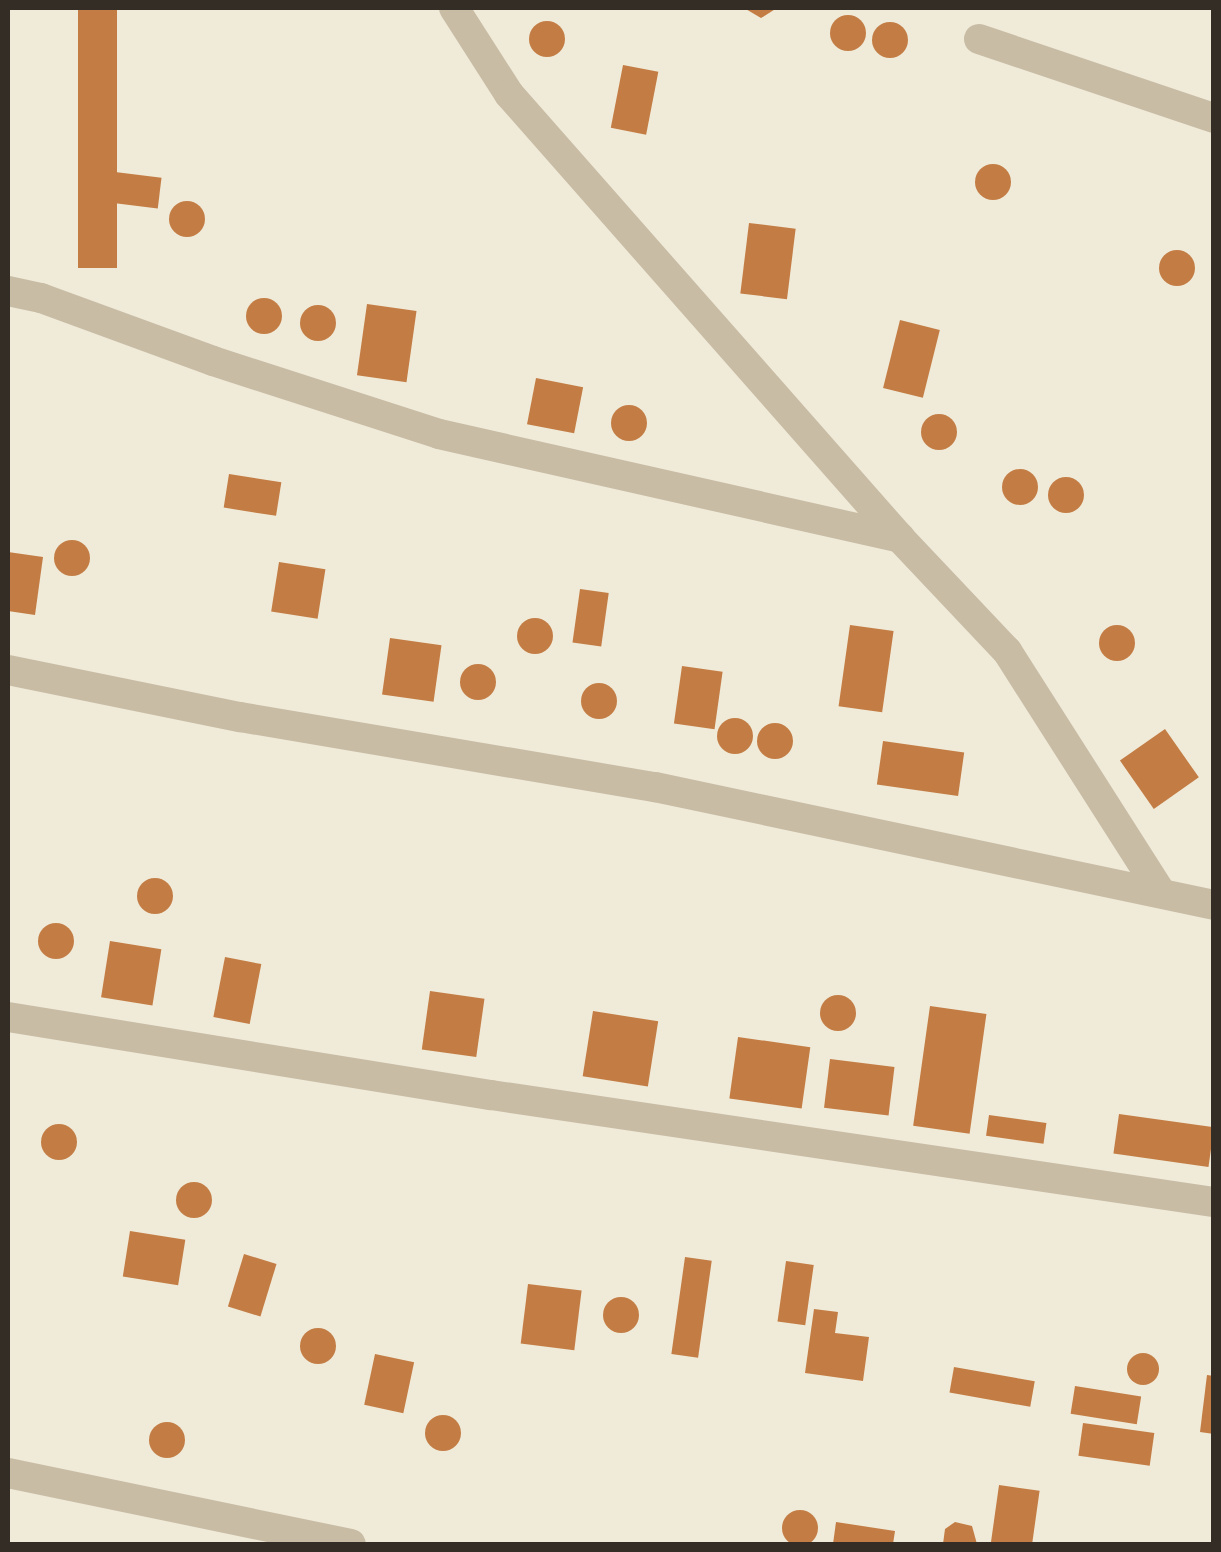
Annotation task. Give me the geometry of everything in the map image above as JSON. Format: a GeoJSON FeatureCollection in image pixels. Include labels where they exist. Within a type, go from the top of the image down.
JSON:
{"type":"FeatureCollection","features":[{"type":"Feature","properties":{"kind":"street"},"geometry":{"type":"LineString","coordinates":[[454,8],[509,94],[900,538],[1007,651],[1161,894]]}},
{"type":"Feature","properties":{"kind":"street"},"geometry":{"type":"LineString","coordinates":[[979,39],[1214,118]]}},
{"type":"Feature","properties":{"kind":"street"},"geometry":{"type":"LineString","coordinates":[[8,291],[42,298],[213,362],[440,434],[900,538]]}},
{"type":"Feature","properties":{"kind":"street"},"geometry":{"type":"LineString","coordinates":[[8,670],[240,717],[655,787],[1214,905]]}},
{"type":"Feature","properties":{"kind":"street"},"geometry":{"type":"LineString","coordinates":[[8,1017],[491,1095],[1214,1202]]}},
{"type":"Feature","properties":{"kind":"street"},"geometry":{"type":"LineString","coordinates":[[8,1473],[351,1544]]}},
{"type":"Feature","properties":{"kind":"building"},"geometry":{"type":"Polygon","coordinates":[[[78,8],[117,8],[117,268],[78,268],[78,8]]]}},
{"type":"Feature","properties":{"kind":"building"},"geometry":{"type":"Polygon","coordinates":[[[744,8],[777,8],[761,18],[744,8]]]}},
{"type":"Feature","properties":{"kind":"building"},"geometry":{"type":"Polygon","coordinates":[[[848,15],[861,20],[866,33],[861,46],[848,51],[835,46],[830,33],[835,20],[848,15]]]}},
{"type":"Feature","properties":{"kind":"building"},"geometry":{"type":"Polygon","coordinates":[[[547,21],[560,26],[565,39],[560,52],[547,57],[534,52],[529,39],[534,26],[547,21]]]}},
{"type":"Feature","properties":{"kind":"building"},"geometry":{"type":"Polygon","coordinates":[[[890,22],[902,28],[908,40],[902,52],[890,58],[878,52],[872,40],[878,28],[890,22]]]}},
{"type":"Feature","properties":{"kind":"building"},"geometry":{"type":"Polygon","coordinates":[[[623,65],[658,72],[646,135],[611,128],[623,65]]]}},
{"type":"Feature","properties":{"kind":"building"},"geometry":{"type":"Polygon","coordinates":[[[993,164],[1005,170],[1011,182],[1005,194],[993,200],[981,194],[975,182],[981,170],[993,164]]]}},
{"type":"Feature","properties":{"kind":"building"},"geometry":{"type":"Polygon","coordinates":[[[99,170],[162,178],[158,208],[95,201],[99,170]]]}},
{"type":"Feature","properties":{"kind":"building"},"geometry":{"type":"Polygon","coordinates":[[[187,201],[200,206],[205,219],[200,232],[187,237],[174,232],[169,219],[174,206],[187,201]]]}},
{"type":"Feature","properties":{"kind":"building"},"geometry":{"type":"Polygon","coordinates":[[[749,223],[796,229],[787,299],[740,293],[749,223]]]}},
{"type":"Feature","properties":{"kind":"building"},"geometry":{"type":"Polygon","coordinates":[[[1177,250],[1190,255],[1195,268],[1190,281],[1177,286],[1164,281],[1159,268],[1164,255],[1177,250]]]}},
{"type":"Feature","properties":{"kind":"building"},"geometry":{"type":"Polygon","coordinates":[[[264,298],[277,303],[282,316],[277,329],[264,334],[251,329],[246,316],[251,303],[264,298]]]}},
{"type":"Feature","properties":{"kind":"building"},"geometry":{"type":"Polygon","coordinates":[[[367,304],[417,311],[406,382],[357,375],[367,304]]]}},
{"type":"Feature","properties":{"kind":"building"},"geometry":{"type":"Polygon","coordinates":[[[318,305],[331,310],[336,323],[331,336],[318,341],[305,336],[300,323],[305,310],[318,305]]]}},
{"type":"Feature","properties":{"kind":"building"},"geometry":{"type":"Polygon","coordinates":[[[900,320],[940,330],[923,398],[883,388],[900,320]]]}},
{"type":"Feature","properties":{"kind":"building"},"geometry":{"type":"Polygon","coordinates":[[[536,378],[583,387],[574,433],[527,424],[536,378]]]}},
{"type":"Feature","properties":{"kind":"building"},"geometry":{"type":"Polygon","coordinates":[[[629,405],[642,410],[647,423],[642,436],[629,441],[616,436],[611,423],[616,410],[629,405]]]}},
{"type":"Feature","properties":{"kind":"building"},"geometry":{"type":"Polygon","coordinates":[[[939,414],[952,419],[957,432],[952,445],[939,450],[926,445],[921,432],[926,419],[939,414]]]}},
{"type":"Feature","properties":{"kind":"building"},"geometry":{"type":"Polygon","coordinates":[[[1020,469],[1033,474],[1038,487],[1033,500],[1020,505],[1007,500],[1002,487],[1007,474],[1020,469]]]}},
{"type":"Feature","properties":{"kind":"building"},"geometry":{"type":"Polygon","coordinates":[[[229,474],[281,482],[276,516],[224,508],[229,474]]]}},
{"type":"Feature","properties":{"kind":"building"},"geometry":{"type":"Polygon","coordinates":[[[1066,477],[1079,482],[1084,495],[1079,508],[1066,513],[1053,508],[1048,495],[1053,482],[1066,477]]]}},
{"type":"Feature","properties":{"kind":"building"},"geometry":{"type":"Polygon","coordinates":[[[72,540],[85,545],[90,558],[85,571],[72,576],[59,571],[54,558],[59,545],[72,540]]]}},
{"type":"Feature","properties":{"kind":"building"},"geometry":{"type":"Polygon","coordinates":[[[8,552],[43,557],[35,615],[8,611],[8,552]]]}},
{"type":"Feature","properties":{"kind":"building"},"geometry":{"type":"Polygon","coordinates":[[[279,562],[325,569],[318,619],[271,611],[279,562]]]}},
{"type":"Feature","properties":{"kind":"building"},"geometry":{"type":"Polygon","coordinates":[[[580,589],[609,593],[601,647],[572,642],[580,589]]]}},
{"type":"Feature","properties":{"kind":"building"},"geometry":{"type":"Polygon","coordinates":[[[535,618],[548,623],[553,636],[548,649],[535,654],[522,649],[517,636],[522,623],[535,618]]]}},
{"type":"Feature","properties":{"kind":"building"},"geometry":{"type":"Polygon","coordinates":[[[850,625],[894,631],[882,712],[839,706],[850,625]]]}},
{"type":"Feature","properties":{"kind":"building"},"geometry":{"type":"Polygon","coordinates":[[[1117,625],[1130,630],[1135,643],[1130,656],[1117,661],[1104,656],[1099,643],[1104,630],[1117,625]]]}},
{"type":"Feature","properties":{"kind":"building"},"geometry":{"type":"Polygon","coordinates":[[[390,638],[441,645],[434,702],[382,694],[390,638]]]}},
{"type":"Feature","properties":{"kind":"building"},"geometry":{"type":"Polygon","coordinates":[[[478,664],[491,669],[496,682],[491,695],[478,700],[465,695],[460,682],[465,669],[478,664]]]}},
{"type":"Feature","properties":{"kind":"building"},"geometry":{"type":"Polygon","coordinates":[[[682,666],[723,672],[715,729],[674,723],[682,666]]]}},
{"type":"Feature","properties":{"kind":"building"},"geometry":{"type":"Polygon","coordinates":[[[599,683],[612,688],[617,701],[612,714],[599,719],[586,714],[581,701],[586,688],[599,683]]]}},
{"type":"Feature","properties":{"kind":"building"},"geometry":{"type":"Polygon","coordinates":[[[735,718],[748,723],[753,736],[748,749],[735,754],[722,749],[717,736],[722,723],[735,718]]]}},
{"type":"Feature","properties":{"kind":"building"},"geometry":{"type":"Polygon","coordinates":[[[775,723],[788,728],[793,741],[788,754],[775,759],[762,754],[757,741],[762,728],[775,723]]]}},
{"type":"Feature","properties":{"kind":"building"},"geometry":{"type":"Polygon","coordinates":[[[1165,729],[1199,777],[1154,809],[1120,761],[1165,729]]]}},
{"type":"Feature","properties":{"kind":"building"},"geometry":{"type":"Polygon","coordinates":[[[883,741],[964,752],[958,796],[877,785],[883,741]]]}},
{"type":"Feature","properties":{"kind":"building"},"geometry":{"type":"Polygon","coordinates":[[[155,878],[168,883],[173,896],[168,909],[155,914],[142,909],[137,896],[142,883],[155,878]]]}},
{"type":"Feature","properties":{"kind":"building"},"geometry":{"type":"Polygon","coordinates":[[[56,923],[69,928],[74,941],[69,954],[56,959],[43,954],[38,941],[43,928],[56,923]]]}},
{"type":"Feature","properties":{"kind":"building"},"geometry":{"type":"Polygon","coordinates":[[[110,941],[161,949],[152,1005],[101,997],[110,941]]]}},
{"type":"Feature","properties":{"kind":"building"},"geometry":{"type":"Polygon","coordinates":[[[225,957],[261,964],[250,1024],[213,1017],[225,957]]]}},
{"type":"Feature","properties":{"kind":"building"},"geometry":{"type":"Polygon","coordinates":[[[430,991],[484,999],[476,1057],[422,1049],[430,991]]]}},
{"type":"Feature","properties":{"kind":"building"},"geometry":{"type":"Polygon","coordinates":[[[838,995],[851,1000],[856,1013],[851,1026],[838,1031],[825,1026],[820,1013],[825,1000],[838,995]]]}},
{"type":"Feature","properties":{"kind":"building"},"geometry":{"type":"Polygon","coordinates":[[[930,1006],[986,1014],[970,1134],[913,1126],[930,1006]]]}},
{"type":"Feature","properties":{"kind":"building"},"geometry":{"type":"Polygon","coordinates":[[[593,1011],[658,1021],[648,1087],[583,1076],[593,1011]]]}},
{"type":"Feature","properties":{"kind":"building"},"geometry":{"type":"Polygon","coordinates":[[[738,1037],[810,1047],[802,1109],[729,1098],[738,1037]]]}},
{"type":"Feature","properties":{"kind":"building"},"geometry":{"type":"Polygon","coordinates":[[[830,1059],[895,1067],[889,1116],[824,1108],[830,1059]]]}},
{"type":"Feature","properties":{"kind":"building"},"geometry":{"type":"Polygon","coordinates":[[[1119,1114],[1214,1127],[1208,1167],[1113,1154],[1119,1114]]]}},
{"type":"Feature","properties":{"kind":"building"},"geometry":{"type":"Polygon","coordinates":[[[989,1115],[1046,1123],[1044,1144],[986,1136],[989,1115]]]}},
{"type":"Feature","properties":{"kind":"building"},"geometry":{"type":"Polygon","coordinates":[[[59,1124],[72,1129],[77,1142],[72,1155],[59,1160],[46,1155],[41,1142],[46,1129],[59,1124]]]}},
{"type":"Feature","properties":{"kind":"building"},"geometry":{"type":"Polygon","coordinates":[[[194,1182],[207,1187],[212,1200],[207,1213],[194,1218],[181,1213],[176,1200],[181,1187],[194,1182]]]}},
{"type":"Feature","properties":{"kind":"building"},"geometry":{"type":"Polygon","coordinates":[[[130,1231],[185,1240],[178,1285],[123,1276],[130,1231]]]}},
{"type":"Feature","properties":{"kind":"building"},"geometry":{"type":"Polygon","coordinates":[[[244,1254],[277,1264],[260,1317],[228,1307],[244,1254]]]}},
{"type":"Feature","properties":{"kind":"building"},"geometry":{"type":"Polygon","coordinates":[[[685,1257],[712,1261],[698,1358],[671,1354],[685,1257]]]}},
{"type":"Feature","properties":{"kind":"building"},"geometry":{"type":"Polygon","coordinates":[[[786,1261],[814,1265],[805,1325],[778,1321],[786,1261]]]}},
{"type":"Feature","properties":{"kind":"building"},"geometry":{"type":"Polygon","coordinates":[[[528,1284],[582,1291],[574,1350],[521,1344],[528,1284]]]}},
{"type":"Feature","properties":{"kind":"building"},"geometry":{"type":"Polygon","coordinates":[[[621,1297],[634,1302],[639,1315],[634,1328],[621,1333],[608,1328],[603,1315],[608,1302],[621,1297]]]}},
{"type":"Feature","properties":{"kind":"building"},"geometry":{"type":"Polygon","coordinates":[[[814,1309],[838,1312],[835,1333],[869,1337],[863,1381],[805,1373],[814,1309]]]}},
{"type":"Feature","properties":{"kind":"building"},"geometry":{"type":"Polygon","coordinates":[[[318,1328],[331,1333],[336,1346],[331,1359],[318,1364],[305,1359],[300,1346],[305,1333],[318,1328]]]}},
{"type":"Feature","properties":{"kind":"building"},"geometry":{"type":"Polygon","coordinates":[[[1143,1353],[1154,1358],[1159,1369],[1154,1380],[1143,1385],[1132,1380],[1127,1369],[1132,1358],[1143,1353]]]}},
{"type":"Feature","properties":{"kind":"building"},"geometry":{"type":"Polygon","coordinates":[[[375,1354],[414,1362],[403,1413],[364,1405],[375,1354]]]}},
{"type":"Feature","properties":{"kind":"building"},"geometry":{"type":"Polygon","coordinates":[[[954,1367],[1035,1381],[1030,1407],[949,1393],[954,1367]]]}},
{"type":"Feature","properties":{"kind":"building"},"geometry":{"type":"Polygon","coordinates":[[[1207,1375],[1214,1376],[1214,1434],[1200,1432],[1207,1375]]]}},
{"type":"Feature","properties":{"kind":"building"},"geometry":{"type":"Polygon","coordinates":[[[1075,1386],[1141,1396],[1137,1424],[1071,1414],[1075,1386]]]}},
{"type":"Feature","properties":{"kind":"building"},"geometry":{"type":"Polygon","coordinates":[[[443,1415],[456,1420],[461,1433],[456,1446],[443,1451],[430,1446],[425,1433],[430,1420],[443,1415]]]}},
{"type":"Feature","properties":{"kind":"building"},"geometry":{"type":"Polygon","coordinates":[[[167,1422],[180,1427],[185,1440],[180,1453],[167,1458],[154,1453],[149,1440],[154,1427],[167,1422]]]}},
{"type":"Feature","properties":{"kind":"building"},"geometry":{"type":"Polygon","coordinates":[[[1083,1423],[1154,1433],[1150,1466],[1078,1456],[1083,1423]]]}},
{"type":"Feature","properties":{"kind":"building"},"geometry":{"type":"Polygon","coordinates":[[[999,1485],[1040,1491],[1032,1544],[991,1543],[999,1485]]]}},
{"type":"Feature","properties":{"kind":"building"},"geometry":{"type":"Polygon","coordinates":[[[800,1510],[812,1516],[818,1528],[812,1540],[800,1546],[788,1540],[782,1528],[788,1516],[800,1510]]]}},
{"type":"Feature","properties":{"kind":"building"},"geometry":{"type":"Polygon","coordinates":[[[836,1522],[895,1531],[893,1544],[833,1544],[836,1522]]]}},
{"type":"Feature","properties":{"kind":"building"},"geometry":{"type":"Polygon","coordinates":[[[955,1522],[972,1526],[977,1544],[943,1544],[945,1529],[955,1522]]]}}]}
